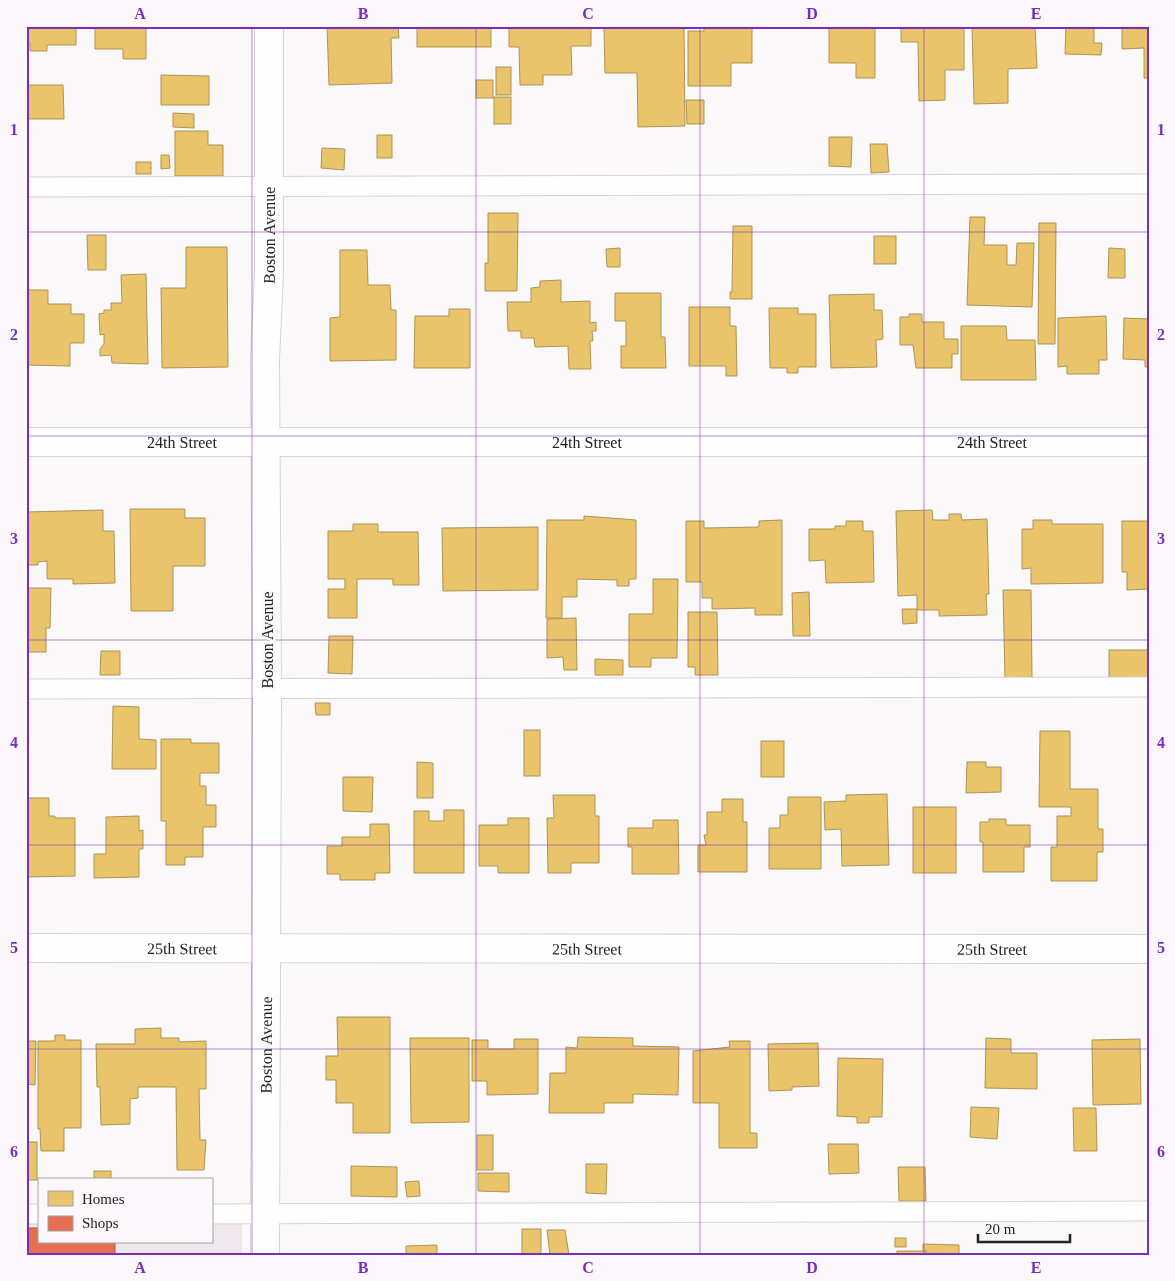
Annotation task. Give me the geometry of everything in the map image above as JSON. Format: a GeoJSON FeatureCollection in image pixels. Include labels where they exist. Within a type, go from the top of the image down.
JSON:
{"type":"FeatureCollection","features":[{"type":"Feature","properties":{"kind":"street","name":"Boston Avenue"},"geometry":{"type":"LineString","coordinates":[[265,1255],[266,442],[269,26]]}},
{"type":"Feature","properties":{"kind":"street","name":"24th Street"},"geometry":{"type":"LineString","coordinates":[[26,442],[1149,442]]}},
{"type":"Feature","properties":{"kind":"street","name":"25th Street"},"geometry":{"type":"LineString","coordinates":[[26,948],[1149,949]]}},
{"type":"Feature","properties":{"kind":"lane"},"geometry":{"type":"LineString","coordinates":[[26,187],[269,188],[1149,184]]}},
{"type":"Feature","properties":{"kind":"lane"},"geometry":{"type":"LineString","coordinates":[[26,689],[1149,687]]}},
{"type":"Feature","properties":{"kind":"lane"},"geometry":{"type":"LineString","coordinates":[[212,1214],[1149,1211]]}},
{"type":"Feature","properties":{"kind":"shaded area"},"geometry":{"type":"Polygon","coordinates":[[[26,1223],[38,1223],[38,1244],[212,1244],[212,1223],[242,1223],[242,1255],[26,1255],[26,1223]]]}},
{"type":"Feature","properties":{"kind":"building: Homes"},"geometry":{"type":"Polygon","coordinates":[[[27,26],[76,26],[76,45],[47,45],[47,51],[30,51],[30,43],[27,43],[27,26]]]}},
{"type":"Feature","properties":{"kind":"building: Homes"},"geometry":{"type":"Polygon","coordinates":[[[95,26],[146,26],[146,59],[123,59],[123,49],[95,49],[95,26]]]}},
{"type":"Feature","properties":{"kind":"building: Homes"},"geometry":{"type":"Polygon","coordinates":[[[327,26],[398,26],[399,38],[391,38],[392,83],[329,85],[327,26]]]}},
{"type":"Feature","properties":{"kind":"building: Homes"},"geometry":{"type":"Polygon","coordinates":[[[417,26],[491,26],[491,47],[417,47],[417,26]]]}},
{"type":"Feature","properties":{"kind":"building: Homes"},"geometry":{"type":"Polygon","coordinates":[[[518,26],[591,26],[591,46],[571,46],[572,75],[543,75],[543,85],[520,85],[519,47],[509,47],[509,28],[518,26]]]}},
{"type":"Feature","properties":{"kind":"building: Homes"},"geometry":{"type":"Polygon","coordinates":[[[604,26],[684,26],[685,126],[638,127],[637,73],[605,73],[604,26]]]}},
{"type":"Feature","properties":{"kind":"building: Homes"},"geometry":{"type":"Polygon","coordinates":[[[704,26],[752,26],[752,63],[731,63],[731,86],[688,86],[688,31],[704,31],[704,26]]]}},
{"type":"Feature","properties":{"kind":"building: Homes"},"geometry":{"type":"Polygon","coordinates":[[[829,26],[875,26],[875,78],[856,78],[856,63],[829,63],[829,26]]]}},
{"type":"Feature","properties":{"kind":"building: Homes"},"geometry":{"type":"Polygon","coordinates":[[[901,26],[964,26],[964,70],[945,70],[945,100],[919,101],[918,42],[901,42],[901,26]]]}},
{"type":"Feature","properties":{"kind":"building: Homes"},"geometry":{"type":"Polygon","coordinates":[[[972,26],[1035,26],[1037,68],[1008,69],[1008,103],[974,104],[972,26]]]}},
{"type":"Feature","properties":{"kind":"building: Homes"},"geometry":{"type":"Polygon","coordinates":[[[1066,26],[1094,26],[1094,43],[1102,43],[1101,55],[1065,54],[1066,26]]]}},
{"type":"Feature","properties":{"kind":"building: Homes"},"geometry":{"type":"Polygon","coordinates":[[[1122,26],[1149,26],[1149,78],[1144,78],[1144,48],[1122,49],[1122,26]]]}},
{"type":"Feature","properties":{"kind":"building: Homes"},"geometry":{"type":"Polygon","coordinates":[[[496,67],[511,67],[511,95],[496,95],[496,67]]]}},
{"type":"Feature","properties":{"kind":"building: Homes"},"geometry":{"type":"Polygon","coordinates":[[[161,75],[209,76],[209,105],[161,105],[161,75]]]}},
{"type":"Feature","properties":{"kind":"building: Homes"},"geometry":{"type":"Polygon","coordinates":[[[476,80],[493,80],[493,98],[476,98],[476,80]]]}},
{"type":"Feature","properties":{"kind":"building: Homes"},"geometry":{"type":"Polygon","coordinates":[[[26,85],[63,85],[64,119],[26,119],[26,85]]]}},
{"type":"Feature","properties":{"kind":"building: Homes"},"geometry":{"type":"Polygon","coordinates":[[[494,97],[511,97],[511,124],[494,124],[494,97]]]}},
{"type":"Feature","properties":{"kind":"building: Homes"},"geometry":{"type":"Polygon","coordinates":[[[686,100],[704,100],[704,124],[687,124],[686,100]]]}},
{"type":"Feature","properties":{"kind":"building: Homes"},"geometry":{"type":"Polygon","coordinates":[[[173,113],[194,114],[194,128],[173,127],[173,113]]]}},
{"type":"Feature","properties":{"kind":"building: Homes"},"geometry":{"type":"Polygon","coordinates":[[[175,131],[208,131],[208,145],[223,145],[223,176],[175,176],[175,131]]]}},
{"type":"Feature","properties":{"kind":"building: Homes"},"geometry":{"type":"Polygon","coordinates":[[[377,135],[392,135],[392,158],[377,158],[377,135]]]}},
{"type":"Feature","properties":{"kind":"building: Homes"},"geometry":{"type":"Polygon","coordinates":[[[829,137],[852,137],[851,167],[829,166],[829,137]]]}},
{"type":"Feature","properties":{"kind":"building: Homes"},"geometry":{"type":"Polygon","coordinates":[[[870,144],[887,144],[889,172],[871,173],[870,144]]]}},
{"type":"Feature","properties":{"kind":"building: Homes"},"geometry":{"type":"Polygon","coordinates":[[[322,148],[345,149],[344,170],[321,168],[322,148]]]}},
{"type":"Feature","properties":{"kind":"building: Homes"},"geometry":{"type":"Polygon","coordinates":[[[161,155],[169,155],[170,168],[161,169],[161,155]]]}},
{"type":"Feature","properties":{"kind":"building: Homes"},"geometry":{"type":"Polygon","coordinates":[[[136,162],[151,162],[151,174],[136,174],[136,162]]]}},
{"type":"Feature","properties":{"kind":"building: Homes"},"geometry":{"type":"Polygon","coordinates":[[[488,213],[518,213],[517,291],[485,291],[485,263],[488,263],[488,213]]]}},
{"type":"Feature","properties":{"kind":"building: Homes"},"geometry":{"type":"Polygon","coordinates":[[[970,217],[985,217],[984,245],[1007,245],[1007,265],[1016,265],[1017,243],[1034,243],[1032,307],[967,305],[970,217]]]}},
{"type":"Feature","properties":{"kind":"building: Homes"},"geometry":{"type":"Polygon","coordinates":[[[1039,223],[1056,223],[1055,344],[1038,344],[1039,223]]]}},
{"type":"Feature","properties":{"kind":"building: Homes"},"geometry":{"type":"Polygon","coordinates":[[[733,226],[752,226],[752,299],[730,299],[730,292],[732,292],[733,226]]]}},
{"type":"Feature","properties":{"kind":"building: Homes"},"geometry":{"type":"Polygon","coordinates":[[[87,235],[106,235],[106,270],[88,270],[87,235]]]}},
{"type":"Feature","properties":{"kind":"building: Homes"},"geometry":{"type":"Polygon","coordinates":[[[874,236],[896,236],[896,264],[874,264],[874,236]]]}},
{"type":"Feature","properties":{"kind":"building: Homes"},"geometry":{"type":"Polygon","coordinates":[[[186,247],[227,247],[228,367],[162,368],[161,288],[186,288],[186,247]]]}},
{"type":"Feature","properties":{"kind":"building: Homes"},"geometry":{"type":"Polygon","coordinates":[[[620,248],[620,267],[607,267],[606,249],[620,248]]]}},
{"type":"Feature","properties":{"kind":"building: Homes"},"geometry":{"type":"Polygon","coordinates":[[[1109,248],[1125,249],[1125,278],[1108,278],[1109,248]]]}},
{"type":"Feature","properties":{"kind":"building: Homes"},"geometry":{"type":"Polygon","coordinates":[[[340,250],[367,250],[368,285],[390,285],[391,310],[396,310],[396,360],[330,361],[330,318],[340,317],[340,250]]]}},
{"type":"Feature","properties":{"kind":"building: Homes"},"geometry":{"type":"Polygon","coordinates":[[[146,274],[148,364],[112,363],[111,355],[100,356],[100,349],[104,344],[104,334],[100,335],[99,314],[104,313],[104,310],[111,310],[111,303],[122,303],[121,275],[146,274]]]}},
{"type":"Feature","properties":{"kind":"building: Homes"},"geometry":{"type":"Polygon","coordinates":[[[561,280],[561,302],[590,301],[590,323],[596,322],[596,331],[592,331],[593,341],[590,341],[591,369],[569,369],[568,346],[535,347],[534,338],[521,338],[521,331],[508,331],[507,302],[531,302],[531,288],[540,287],[540,281],[561,280]]]}},
{"type":"Feature","properties":{"kind":"building: Homes"},"geometry":{"type":"Polygon","coordinates":[[[26,290],[48,290],[48,304],[71,304],[71,314],[84,314],[84,343],[70,343],[70,366],[26,365],[26,290]]]}},
{"type":"Feature","properties":{"kind":"building: Homes"},"geometry":{"type":"Polygon","coordinates":[[[615,293],[661,293],[661,337],[665,337],[666,368],[621,368],[621,346],[626,346],[626,321],[615,321],[615,293]]]}},
{"type":"Feature","properties":{"kind":"building: Homes"},"geometry":{"type":"Polygon","coordinates":[[[874,294],[874,310],[882,310],[883,339],[876,340],[877,367],[831,368],[829,295],[874,294]]]}},
{"type":"Feature","properties":{"kind":"building: Homes"},"geometry":{"type":"Polygon","coordinates":[[[689,307],[730,307],[730,326],[736,326],[737,376],[726,376],[726,366],[689,366],[689,307]]]}},
{"type":"Feature","properties":{"kind":"building: Homes"},"geometry":{"type":"Polygon","coordinates":[[[769,308],[798,308],[798,314],[816,314],[816,367],[798,367],[798,373],[787,373],[787,368],[770,368],[769,308]]]}},
{"type":"Feature","properties":{"kind":"building: Homes"},"geometry":{"type":"Polygon","coordinates":[[[449,309],[470,309],[470,368],[414,368],[415,316],[449,316],[449,309]]]}},
{"type":"Feature","properties":{"kind":"building: Homes"},"geometry":{"type":"Polygon","coordinates":[[[909,314],[922,314],[922,322],[944,322],[944,339],[958,339],[958,354],[952,354],[952,368],[916,368],[913,345],[900,345],[900,317],[909,317],[909,314]]]}},
{"type":"Feature","properties":{"kind":"building: Homes"},"geometry":{"type":"Polygon","coordinates":[[[1106,316],[1107,360],[1099,360],[1099,374],[1067,374],[1067,366],[1058,367],[1058,318],[1106,316]]]}},
{"type":"Feature","properties":{"kind":"building: Homes"},"geometry":{"type":"Polygon","coordinates":[[[1124,318],[1149,319],[1149,367],[1145,367],[1145,360],[1123,359],[1124,318]]]}},
{"type":"Feature","properties":{"kind":"building: Homes"},"geometry":{"type":"Polygon","coordinates":[[[961,326],[1006,326],[1007,340],[1035,340],[1036,380],[961,380],[961,326]]]}},
{"type":"Feature","properties":{"kind":"building: Homes"},"geometry":{"type":"Polygon","coordinates":[[[130,509],[185,509],[185,518],[205,518],[205,566],[173,566],[173,611],[131,611],[130,509]]]}},
{"type":"Feature","properties":{"kind":"building: Homes"},"geometry":{"type":"Polygon","coordinates":[[[103,510],[103,531],[114,531],[115,583],[73,584],[73,579],[47,579],[47,561],[38,562],[38,565],[26,565],[26,512],[103,510]]]}},
{"type":"Feature","properties":{"kind":"building: Homes"},"geometry":{"type":"Polygon","coordinates":[[[932,510],[933,520],[949,520],[949,514],[961,514],[962,520],[987,519],[989,594],[986,594],[987,615],[939,616],[939,610],[917,610],[917,595],[898,596],[896,511],[932,510]]]}},
{"type":"Feature","properties":{"kind":"building: Homes"},"geometry":{"type":"Polygon","coordinates":[[[584,516],[636,520],[636,579],[629,579],[629,586],[617,586],[617,580],[577,579],[577,597],[562,597],[562,618],[546,618],[547,520],[584,520],[584,516]]]}},
{"type":"Feature","properties":{"kind":"building: Homes"},"geometry":{"type":"Polygon","coordinates":[[[782,520],[782,615],[755,615],[755,608],[712,609],[712,598],[702,598],[702,582],[686,582],[686,521],[704,521],[704,528],[759,527],[759,521],[782,520]]]}},
{"type":"Feature","properties":{"kind":"building: Homes"},"geometry":{"type":"Polygon","coordinates":[[[1033,520],[1052,520],[1052,524],[1103,524],[1103,583],[1031,584],[1031,568],[1022,569],[1022,529],[1033,529],[1033,520]]]}},
{"type":"Feature","properties":{"kind":"building: Homes"},"geometry":{"type":"Polygon","coordinates":[[[846,521],[863,521],[863,531],[873,531],[874,582],[826,583],[825,560],[809,561],[809,529],[835,529],[835,526],[846,526],[846,521]]]}},
{"type":"Feature","properties":{"kind":"building: Homes"},"geometry":{"type":"Polygon","coordinates":[[[1122,521],[1149,521],[1149,589],[1127,590],[1127,572],[1122,572],[1122,521]]]}},
{"type":"Feature","properties":{"kind":"building: Homes"},"geometry":{"type":"Polygon","coordinates":[[[353,524],[378,524],[378,532],[418,532],[419,585],[393,585],[393,579],[357,579],[357,618],[328,618],[328,589],[345,589],[345,579],[328,579],[328,531],[353,531],[353,524]]]}},
{"type":"Feature","properties":{"kind":"building: Homes"},"geometry":{"type":"Polygon","coordinates":[[[538,527],[538,590],[443,591],[442,528],[538,527]]]}},
{"type":"Feature","properties":{"kind":"building: Homes"},"geometry":{"type":"Polygon","coordinates":[[[653,579],[678,579],[677,658],[651,658],[651,667],[629,667],[629,614],[653,614],[653,579]]]}},
{"type":"Feature","properties":{"kind":"building: Homes"},"geometry":{"type":"Polygon","coordinates":[[[26,588],[51,588],[50,628],[46,628],[46,652],[26,652],[26,588]]]}},
{"type":"Feature","properties":{"kind":"building: Homes"},"geometry":{"type":"Polygon","coordinates":[[[1003,590],[1031,590],[1032,677],[1005,678],[1003,590]]]}},
{"type":"Feature","properties":{"kind":"building: Homes"},"geometry":{"type":"Polygon","coordinates":[[[809,592],[810,636],[793,636],[792,593],[809,592]]]}},
{"type":"Feature","properties":{"kind":"building: Homes"},"geometry":{"type":"Polygon","coordinates":[[[902,609],[917,609],[917,623],[903,624],[902,609]]]}},
{"type":"Feature","properties":{"kind":"building: Homes"},"geometry":{"type":"Polygon","coordinates":[[[688,612],[717,612],[718,675],[695,675],[695,667],[688,667],[688,612]]]}},
{"type":"Feature","properties":{"kind":"building: Homes"},"geometry":{"type":"Polygon","coordinates":[[[576,618],[577,670],[564,670],[563,657],[547,658],[547,619],[576,618]]]}},
{"type":"Feature","properties":{"kind":"building: Homes"},"geometry":{"type":"Polygon","coordinates":[[[329,636],[353,636],[352,674],[328,673],[329,636]]]}},
{"type":"Feature","properties":{"kind":"building: Homes"},"geometry":{"type":"Polygon","coordinates":[[[1109,650],[1149,650],[1149,678],[1109,678],[1109,650]]]}},
{"type":"Feature","properties":{"kind":"building: Homes"},"geometry":{"type":"Polygon","coordinates":[[[101,651],[120,651],[120,675],[100,675],[101,651]]]}},
{"type":"Feature","properties":{"kind":"building: Homes"},"geometry":{"type":"Polygon","coordinates":[[[595,659],[623,660],[623,675],[595,675],[595,659]]]}},
{"type":"Feature","properties":{"kind":"building: Homes"},"geometry":{"type":"Polygon","coordinates":[[[315,703],[330,703],[330,715],[316,715],[315,703]]]}},
{"type":"Feature","properties":{"kind":"building: Homes"},"geometry":{"type":"Polygon","coordinates":[[[113,706],[139,707],[139,739],[156,740],[156,769],[112,769],[113,706]]]}},
{"type":"Feature","properties":{"kind":"building: Homes"},"geometry":{"type":"Polygon","coordinates":[[[524,730],[540,730],[540,776],[524,776],[524,730]]]}},
{"type":"Feature","properties":{"kind":"building: Homes"},"geometry":{"type":"Polygon","coordinates":[[[1040,731],[1070,731],[1070,789],[1098,789],[1098,829],[1103,829],[1103,852],[1097,852],[1097,881],[1051,881],[1051,847],[1057,847],[1057,816],[1071,816],[1071,807],[1039,807],[1040,731]]]}},
{"type":"Feature","properties":{"kind":"building: Homes"},"geometry":{"type":"Polygon","coordinates":[[[161,739],[191,739],[191,743],[219,743],[219,773],[200,773],[200,786],[206,786],[206,805],[216,805],[216,827],[203,827],[203,857],[185,857],[185,865],[166,865],[166,821],[161,821],[161,739]]]}},
{"type":"Feature","properties":{"kind":"building: Homes"},"geometry":{"type":"Polygon","coordinates":[[[761,741],[784,741],[784,777],[761,777],[761,741]]]}},
{"type":"Feature","properties":{"kind":"building: Homes"},"geometry":{"type":"Polygon","coordinates":[[[417,762],[433,763],[433,798],[417,798],[417,762]]]}},
{"type":"Feature","properties":{"kind":"building: Homes"},"geometry":{"type":"Polygon","coordinates":[[[967,762],[986,762],[986,767],[1001,767],[1001,792],[966,793],[967,762]]]}},
{"type":"Feature","properties":{"kind":"building: Homes"},"geometry":{"type":"Polygon","coordinates":[[[343,777],[373,777],[372,812],[343,811],[343,777]]]}},
{"type":"Feature","properties":{"kind":"building: Homes"},"geometry":{"type":"Polygon","coordinates":[[[887,794],[889,865],[842,866],[841,829],[825,830],[824,802],[846,801],[846,795],[887,794]]]}},
{"type":"Feature","properties":{"kind":"building: Homes"},"geometry":{"type":"Polygon","coordinates":[[[553,795],[595,795],[595,816],[599,816],[599,863],[571,863],[571,873],[548,873],[547,818],[554,818],[553,795]]]}},
{"type":"Feature","properties":{"kind":"building: Homes"},"geometry":{"type":"Polygon","coordinates":[[[788,797],[821,797],[821,869],[769,869],[769,828],[780,828],[780,815],[788,815],[788,797]]]}},
{"type":"Feature","properties":{"kind":"building: Homes"},"geometry":{"type":"Polygon","coordinates":[[[26,798],[49,798],[49,816],[55,816],[55,818],[75,818],[75,876],[26,877],[26,798]]]}},
{"type":"Feature","properties":{"kind":"building: Homes"},"geometry":{"type":"Polygon","coordinates":[[[722,799],[743,799],[743,822],[747,822],[747,872],[698,872],[698,845],[706,845],[704,835],[707,835],[707,812],[722,812],[722,799]]]}},
{"type":"Feature","properties":{"kind":"building: Homes"},"geometry":{"type":"Polygon","coordinates":[[[913,807],[956,807],[956,873],[913,873],[913,807]]]}},
{"type":"Feature","properties":{"kind":"building: Homes"},"geometry":{"type":"Polygon","coordinates":[[[444,810],[464,810],[464,873],[414,873],[414,811],[429,811],[429,821],[444,821],[444,810]]]}},
{"type":"Feature","properties":{"kind":"building: Homes"},"geometry":{"type":"Polygon","coordinates":[[[139,816],[139,831],[143,830],[143,849],[139,849],[139,877],[94,878],[94,854],[106,854],[106,817],[139,816]]]}},
{"type":"Feature","properties":{"kind":"building: Homes"},"geometry":{"type":"Polygon","coordinates":[[[508,818],[529,818],[529,873],[498,873],[498,866],[479,866],[479,825],[508,825],[508,818]]]}},
{"type":"Feature","properties":{"kind":"building: Homes"},"geometry":{"type":"Polygon","coordinates":[[[989,819],[1006,819],[1006,825],[1030,825],[1030,847],[1024,847],[1024,872],[983,872],[983,842],[980,842],[980,822],[989,822],[989,819]]]}},
{"type":"Feature","properties":{"kind":"building: Homes"},"geometry":{"type":"Polygon","coordinates":[[[653,820],[678,820],[679,874],[632,874],[632,847],[628,847],[628,828],[653,828],[653,820]]]}},
{"type":"Feature","properties":{"kind":"building: Homes"},"geometry":{"type":"Polygon","coordinates":[[[370,824],[389,824],[390,873],[375,873],[375,880],[340,880],[340,874],[327,874],[327,846],[342,846],[342,837],[370,837],[370,824]]]}},
{"type":"Feature","properties":{"kind":"building: Homes"},"geometry":{"type":"Polygon","coordinates":[[[337,1017],[390,1017],[390,1133],[353,1133],[353,1103],[336,1103],[336,1080],[326,1080],[326,1056],[338,1056],[337,1017]]]}},
{"type":"Feature","properties":{"kind":"building: Homes"},"geometry":{"type":"Polygon","coordinates":[[[161,1028],[161,1038],[179,1038],[179,1042],[206,1041],[206,1089],[199,1089],[200,1140],[206,1140],[204,1170],[177,1170],[176,1087],[138,1087],[138,1098],[130,1099],[130,1124],[101,1125],[100,1087],[97,1087],[96,1044],[135,1044],[135,1029],[161,1028]]]}},
{"type":"Feature","properties":{"kind":"building: Homes"},"geometry":{"type":"Polygon","coordinates":[[[55,1035],[65,1035],[65,1040],[81,1040],[81,1128],[64,1128],[64,1151],[41,1151],[40,1129],[38,1129],[38,1041],[55,1041],[55,1035]]]}},
{"type":"Feature","properties":{"kind":"building: Homes"},"geometry":{"type":"Polygon","coordinates":[[[578,1037],[633,1038],[633,1046],[679,1047],[678,1095],[633,1094],[633,1103],[604,1103],[604,1113],[549,1113],[550,1073],[566,1073],[566,1047],[577,1048],[578,1037]]]}},
{"type":"Feature","properties":{"kind":"building: Homes"},"geometry":{"type":"Polygon","coordinates":[[[410,1038],[469,1038],[469,1122],[411,1123],[410,1038]]]}},
{"type":"Feature","properties":{"kind":"building: Homes"},"geometry":{"type":"Polygon","coordinates":[[[986,1038],[1011,1039],[1011,1053],[1037,1053],[1037,1089],[985,1088],[986,1038]]]}},
{"type":"Feature","properties":{"kind":"building: Homes"},"geometry":{"type":"Polygon","coordinates":[[[514,1039],[538,1039],[538,1094],[487,1095],[487,1081],[472,1081],[472,1040],[488,1040],[488,1049],[514,1049],[514,1039]]]}},
{"type":"Feature","properties":{"kind":"building: Homes"},"geometry":{"type":"Polygon","coordinates":[[[1140,1039],[1141,1104],[1093,1105],[1092,1040],[1140,1039]]]}},
{"type":"Feature","properties":{"kind":"building: Homes"},"geometry":{"type":"Polygon","coordinates":[[[26,1041],[36,1041],[35,1085],[26,1084],[26,1041]]]}},
{"type":"Feature","properties":{"kind":"building: Homes"},"geometry":{"type":"Polygon","coordinates":[[[729,1041],[750,1041],[750,1133],[757,1133],[757,1148],[719,1148],[719,1103],[693,1103],[693,1051],[730,1047],[729,1041]]]}},
{"type":"Feature","properties":{"kind":"building: Homes"},"geometry":{"type":"Polygon","coordinates":[[[818,1043],[819,1086],[792,1087],[792,1090],[769,1091],[768,1044],[818,1043]]]}},
{"type":"Feature","properties":{"kind":"building: Homes"},"geometry":{"type":"Polygon","coordinates":[[[838,1058],[883,1059],[882,1117],[869,1117],[869,1123],[857,1123],[857,1117],[837,1116],[838,1058]]]}},
{"type":"Feature","properties":{"kind":"building: Homes"},"geometry":{"type":"Polygon","coordinates":[[[971,1107],[999,1108],[997,1139],[970,1137],[971,1107]]]}},
{"type":"Feature","properties":{"kind":"building: Homes"},"geometry":{"type":"Polygon","coordinates":[[[1073,1108],[1096,1108],[1097,1151],[1074,1151],[1073,1108]]]}},
{"type":"Feature","properties":{"kind":"building: Homes"},"geometry":{"type":"Polygon","coordinates":[[[477,1135],[493,1135],[493,1170],[477,1170],[477,1135]]]}},
{"type":"Feature","properties":{"kind":"building: Homes"},"geometry":{"type":"Polygon","coordinates":[[[26,1142],[37,1142],[37,1180],[26,1180],[26,1142]]]}},
{"type":"Feature","properties":{"kind":"building: Homes"},"geometry":{"type":"Polygon","coordinates":[[[828,1144],[858,1144],[859,1173],[829,1174],[828,1144]]]}},
{"type":"Feature","properties":{"kind":"building: Homes"},"geometry":{"type":"Polygon","coordinates":[[[586,1164],[607,1164],[606,1194],[586,1193],[586,1164]]]}},
{"type":"Feature","properties":{"kind":"building: Homes"},"geometry":{"type":"Polygon","coordinates":[[[351,1166],[397,1167],[397,1197],[351,1196],[351,1166]]]}},
{"type":"Feature","properties":{"kind":"building: Homes"},"geometry":{"type":"Polygon","coordinates":[[[898,1167],[925,1167],[926,1201],[899,1201],[898,1167]]]}},
{"type":"Feature","properties":{"kind":"building: Homes"},"geometry":{"type":"Polygon","coordinates":[[[94,1171],[111,1171],[111,1178],[94,1178],[94,1171]]]}},
{"type":"Feature","properties":{"kind":"building: Homes"},"geometry":{"type":"Polygon","coordinates":[[[478,1173],[509,1173],[509,1192],[478,1191],[478,1173]]]}},
{"type":"Feature","properties":{"kind":"building: Homes"},"geometry":{"type":"Polygon","coordinates":[[[419,1181],[420,1196],[407,1197],[405,1182],[419,1181]]]}},
{"type":"Feature","properties":{"kind":"building: Homes"},"geometry":{"type":"Polygon","coordinates":[[[522,1229],[541,1229],[541,1255],[522,1255],[522,1229]]]}},
{"type":"Feature","properties":{"kind":"building: Homes"},"geometry":{"type":"Polygon","coordinates":[[[547,1230],[565,1230],[569,1255],[550,1255],[547,1230]]]}},
{"type":"Feature","properties":{"kind":"building: Homes"},"geometry":{"type":"Polygon","coordinates":[[[895,1238],[906,1238],[906,1247],[895,1247],[895,1238]]]}},
{"type":"Feature","properties":{"kind":"building: Homes"},"geometry":{"type":"Polygon","coordinates":[[[923,1244],[959,1245],[959,1255],[923,1255],[923,1244]]]}},
{"type":"Feature","properties":{"kind":"building: Homes"},"geometry":{"type":"Polygon","coordinates":[[[437,1245],[437,1255],[406,1255],[406,1246],[437,1245]]]}},
{"type":"Feature","properties":{"kind":"building: Homes"},"geometry":{"type":"Polygon","coordinates":[[[897,1251],[926,1251],[926,1255],[897,1255],[897,1251]]]}},
{"type":"Feature","properties":{"kind":"building: Shops"},"geometry":{"type":"Polygon","coordinates":[[[26,1228],[38,1228],[38,1244],[115,1244],[115,1255],[26,1255],[26,1228]]]}}]}
